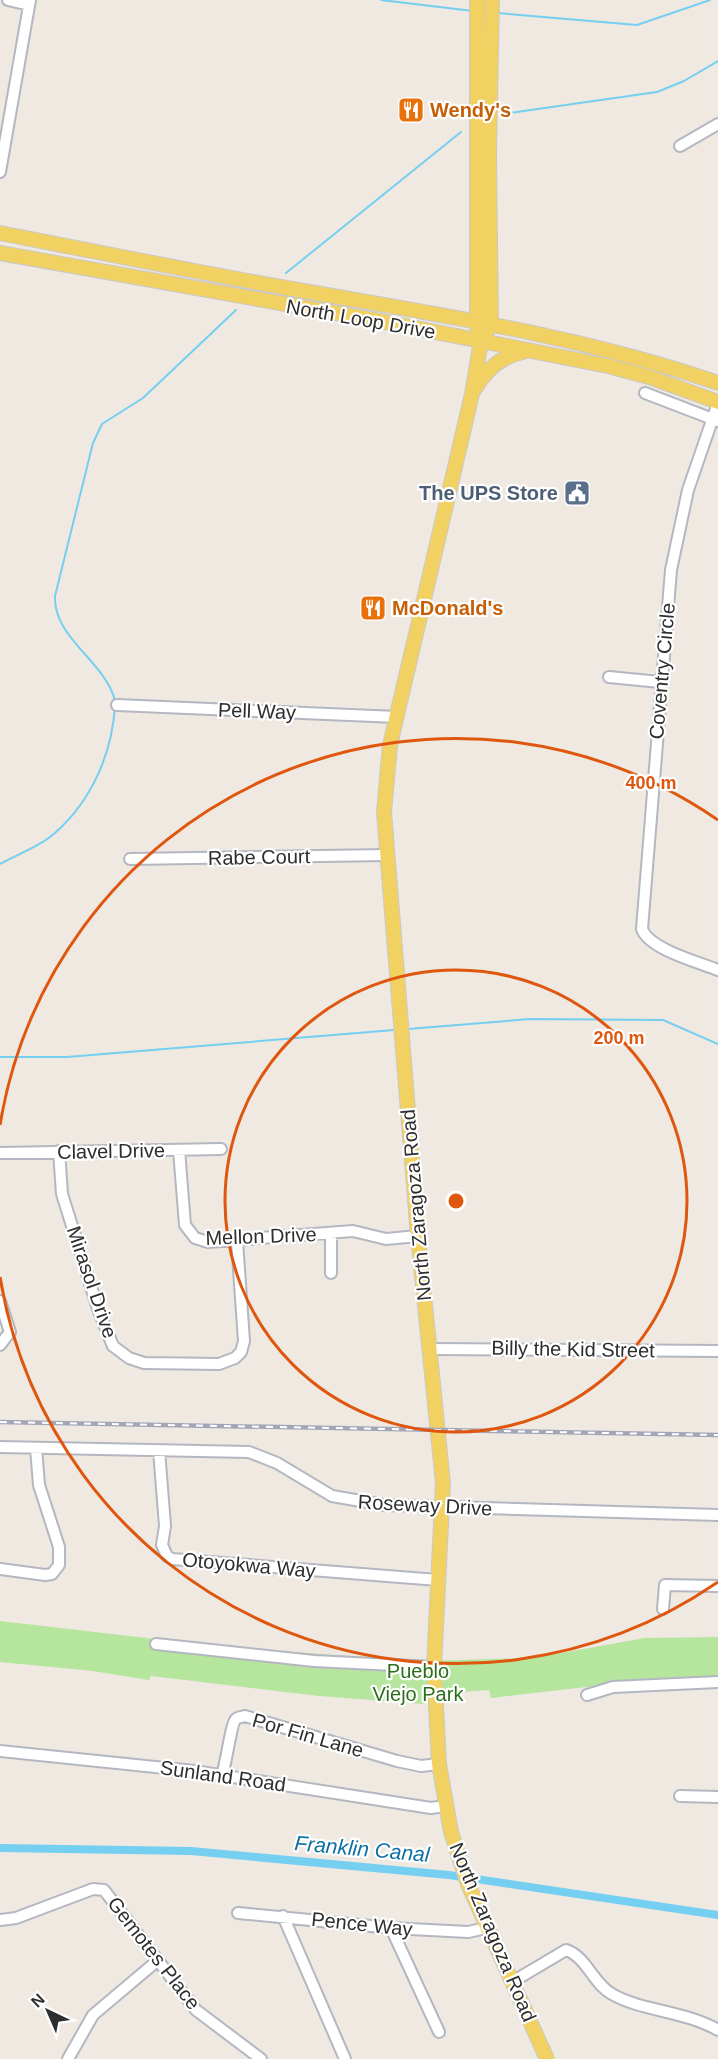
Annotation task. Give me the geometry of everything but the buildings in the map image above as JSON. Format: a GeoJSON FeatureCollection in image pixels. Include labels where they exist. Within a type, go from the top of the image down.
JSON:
{"type":"FeatureCollection","features":[{"type":"Feature","properties":{"kind":"main road","name":"North Zaragoza Road"},"geometry":{"type":"LineString","coordinates":[[477,0],[484,29],[489,154],[491,325],[481,341],[472,394],[397,717],[385,786],[387,855],[418,1236],[442,1483],[434,1667],[439,1764],[445,1806],[468,1884],[486,1928],[548,2059]]}},
{"type":"Feature","properties":{"kind":"main road","name":"North Zaragoza Road"},"geometry":{"type":"LineString","coordinates":[[481,341],[476,321],[477,60],[492,1]]}},
{"type":"Feature","properties":{"kind":"main road"},"geometry":{"type":"LineString","coordinates":[[477,60],[482,70],[480,140],[483,148],[489,154]]}},
{"type":"Feature","properties":{"kind":"main road","name":"North Loop Drive"},"geometry":{"type":"LineString","coordinates":[[0,232],[295,290],[476,321],[617,351],[718,383]]}},
{"type":"Feature","properties":{"kind":"main road","name":"North Loop Drive"},"geometry":{"type":"LineString","coordinates":[[0,253],[481,341],[649,377],[718,403]]}},
{"type":"Feature","properties":{"kind":"main road"},"geometry":{"type":"LineString","coordinates":[[292,306],[295,290]]}},
{"type":"Feature","properties":{"kind":"main road"},"geometry":{"type":"LineString","coordinates":[[472,394],[498,362],[510,355],[528,351]]}},
{"type":"Feature","properties":{"kind":"street"},"geometry":{"type":"LineString","coordinates":[[0,172],[30,2],[8,0]]}},
{"type":"Feature","properties":{"kind":"street"},"geometry":{"type":"LineString","coordinates":[[680,146],[718,124]]}},
{"type":"Feature","properties":{"kind":"street"},"geometry":{"type":"LineString","coordinates":[[645,393],[715,420]]}},
{"type":"Feature","properties":{"kind":"street","name":"Coventry Circle"},"geometry":{"type":"LineString","coordinates":[[718,403],[715,420],[691,478],[678,531],[668,593],[643,932],[655,945],[718,970]]}},
{"type":"Feature","properties":{"kind":"street"},"geometry":{"type":"LineString","coordinates":[[609,677],[660,682]]}},
{"type":"Feature","properties":{"kind":"street","name":"Pell Way"},"geometry":{"type":"LineString","coordinates":[[117,705],[397,717]]}},
{"type":"Feature","properties":{"kind":"street","name":"Rabe Court"},"geometry":{"type":"LineString","coordinates":[[130,859],[387,855]]}},
{"type":"Feature","properties":{"kind":"street","name":"Clavel Drive"},"geometry":{"type":"LineString","coordinates":[[0,1153],[221,1149]]}},
{"type":"Feature","properties":{"kind":"street","name":"Mellon Drive"},"geometry":{"type":"LineString","coordinates":[[179,1150],[187,1228],[201,1241],[237,1241],[353,1231],[392,1239],[418,1236]]}},
{"type":"Feature","properties":{"kind":"street","name":"Mirasol Drive"},"geometry":{"type":"LineString","coordinates":[[59,1151],[62,1194],[98,1309],[111,1342],[129,1358],[144,1363],[219,1364],[235,1358],[242,1352],[244,1341],[237,1241]]}},
{"type":"Feature","properties":{"kind":"street"},"geometry":{"type":"LineString","coordinates":[[331,1233],[331,1273]]}},
{"type":"Feature","properties":{"kind":"street"},"geometry":{"type":"LineString","coordinates":[[0,1302],[10,1332],[0,1345]]}},
{"type":"Feature","properties":{"kind":"street","name":"Billy the Kid Street"},"geometry":{"type":"LineString","coordinates":[[429,1349],[718,1352]]}},
{"type":"Feature","properties":{"kind":"street","name":"Roseway Drive"},"geometry":{"type":"LineString","coordinates":[[0,1447],[249,1452],[277,1462],[315,1487],[344,1500],[442,1508],[718,1515]]}},
{"type":"Feature","properties":{"kind":"street"},"geometry":{"type":"LineString","coordinates":[[0,1569],[45,1575],[51,1574],[59,1565],[59,1547],[39,1485],[36,1448]]}},
{"type":"Feature","properties":{"kind":"street","name":"Otoyokwa Way"},"geometry":{"type":"LineString","coordinates":[[159,1450],[165,1526],[162,1545],[167,1556],[172,1559],[438,1580]]}},
{"type":"Feature","properties":{"kind":"street"},"geometry":{"type":"LineString","coordinates":[[663,1609],[665,1586],[718,1586]]}},
{"type":"Feature","properties":{"kind":"street"},"geometry":{"type":"LineString","coordinates":[[156,1644],[314,1661],[434,1667]]}},
{"type":"Feature","properties":{"kind":"street"},"geometry":{"type":"LineString","coordinates":[[586,1695],[613,1687],[718,1682]]}},
{"type":"Feature","properties":{"kind":"street","name":"Por Fin Lane"},"geometry":{"type":"LineString","coordinates":[[222,1775],[227,1762],[231,1725],[236,1719],[245,1716],[398,1761],[422,1766],[439,1764]]}},
{"type":"Feature","properties":{"kind":"street","name":"Sunland Road"},"geometry":{"type":"LineString","coordinates":[[0,1751],[222,1775],[431,1808],[445,1806]]}},
{"type":"Feature","properties":{"kind":"street"},"geometry":{"type":"LineString","coordinates":[[680,1796],[718,1797]]}},
{"type":"Feature","properties":{"kind":"street","name":"Gemotes Place"},"geometry":{"type":"LineString","coordinates":[[0,1920],[16,1918],[93,1889],[104,1890],[113,1898],[157,1961],[196,2010],[261,2059]]}},
{"type":"Feature","properties":{"kind":"street","name":"Pence Way"},"geometry":{"type":"LineString","coordinates":[[238,1913],[391,1928],[468,1932],[486,1928]]}},
{"type":"Feature","properties":{"kind":"street"},"geometry":{"type":"LineString","coordinates":[[283,1916],[345,2059]]}},
{"type":"Feature","properties":{"kind":"street"},"geometry":{"type":"LineString","coordinates":[[391,1928],[440,2032]]}},
{"type":"Feature","properties":{"kind":"street"},"geometry":{"type":"LineString","coordinates":[[512,1982],[566,1950],[577,1956],[611,1994],[689,2017],[718,2030]]}},
{"type":"Feature","properties":{"kind":"street"},"geometry":{"type":"LineString","coordinates":[[68,2059],[82,2030],[93,2015],[157,1961]]}},
{"type":"Feature","properties":{"kind":"green space","name":"Pueblo Viejo Park"},"geometry":{"type":"Polygon","coordinates":[[[0,1621],[224,1647],[421,1661],[533,1658],[645,1638],[718,1637],[718,1678],[656,1679],[491,1698],[489,1690],[447,1693],[423,1704],[319,1696],[151,1676],[149,1680],[93,1671],[0,1662],[0,1621]]]}},
{"type":"Feature","properties":{"kind":"waterway"},"geometry":{"type":"LineString","coordinates":[[381,0],[473,11]]}},
{"type":"Feature","properties":{"kind":"waterway"},"geometry":{"type":"LineString","coordinates":[[497,13],[637,25],[710,0]]}},
{"type":"Feature","properties":{"kind":"waterway"},"geometry":{"type":"LineString","coordinates":[[503,114],[657,92],[684,81],[718,61]]}},
{"type":"Feature","properties":{"kind":"waterway"},"geometry":{"type":"LineString","coordinates":[[286,273],[461,132]]}},
{"type":"Feature","properties":{"kind":"waterway"},"geometry":{"type":"LineString","coordinates":[[115,701],[102,674],[62,625],[55,596],[93,443],[102,424],[143,398],[236,310]]}},
{"type":"Feature","properties":{"kind":"waterway"},"geometry":{"type":"LineString","coordinates":[[0,864],[50,837],[80,805],[98,775],[105,758],[115,706]]}},
{"type":"Feature","properties":{"kind":"waterway"},"geometry":{"type":"LineString","coordinates":[[408,1029],[530,1019],[663,1020],[718,1044]]}},
{"type":"Feature","properties":{"kind":"waterway"},"geometry":{"type":"LineString","coordinates":[[0,1057],[67,1057],[394,1030]]}},
{"type":"Feature","properties":{"kind":"waterway","name":"Franklin Canal"},"geometry":{"type":"LineString","coordinates":[[0,1848],[191,1851],[449,1875],[718,1915]]}},
{"type":"Feature","properties":{"kind":"railway"},"geometry":{"type":"LineString","coordinates":[[0,1422],[718,1435]]}},
{"type":"Feature","properties":{"kind":"place","name":"Wendy's"},"geometry":{"type":"Point","coordinates":[411,110]}},
{"type":"Feature","properties":{"kind":"place","name":"The UPS Store"},"geometry":{"type":"Point","coordinates":[577,493]}},
{"type":"Feature","properties":{"kind":"place","name":"McDonald's"},"geometry":{"type":"Point","coordinates":[373,608]}}]}
